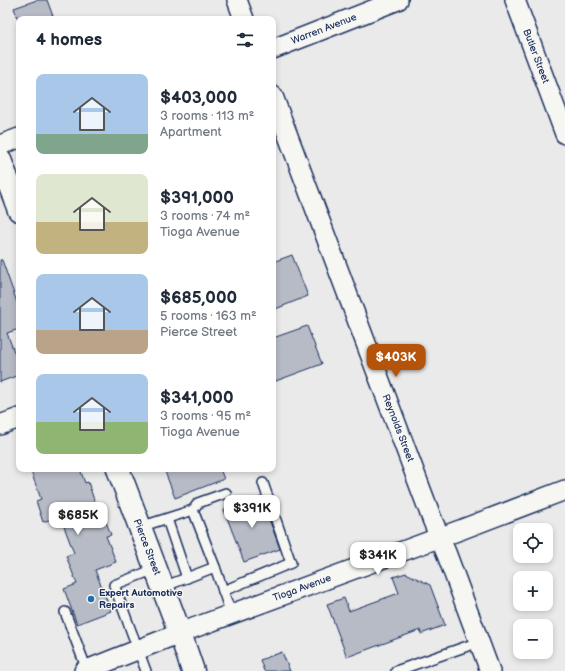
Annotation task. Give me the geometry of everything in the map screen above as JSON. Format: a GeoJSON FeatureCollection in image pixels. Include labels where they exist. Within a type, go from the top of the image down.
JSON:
{"type":"FeatureCollection","features":[{"type":"Feature","properties":{"kind":"main road"},"geometry":{"type":"LineString","coordinates":[[0,160],[16,202]]}},
{"type":"Feature","properties":{"kind":"main road","name":"Pierce Street"},"geometry":{"type":"LineString","coordinates":[[119,472],[193,671]]}},
{"type":"Feature","properties":{"kind":"street"},"geometry":{"type":"LineString","coordinates":[[237,0],[243,16]]}},
{"type":"Feature","properties":{"kind":"street","name":"Warren Avenue"},"geometry":{"type":"LineString","coordinates":[[276,48],[398,0]]}},
{"type":"Feature","properties":{"kind":"street","name":"Butler Street"},"geometry":{"type":"LineString","coordinates":[[515,0],[565,134]]}},
{"type":"Feature","properties":{"kind":"street","name":"Reynolds Street"},"geometry":{"type":"LineString","coordinates":[[276,104],[490,671]]}},
{"type":"Feature","properties":{"kind":"street"},"geometry":{"type":"LineString","coordinates":[[0,145],[16,139]]}},
{"type":"Feature","properties":{"kind":"street"},"geometry":{"type":"LineString","coordinates":[[0,425],[16,419]]}},
{"type":"Feature","properties":{"kind":"street","name":"Tioga Avenue"},"geometry":{"type":"LineString","coordinates":[[85,670],[180,633],[565,490]]}},
{"type":"Feature","properties":{"kind":"lane"},"geometry":{"type":"LineString","coordinates":[[223,591],[291,563],[263,483]]}},
{"type":"Feature","properties":{"kind":"lane"},"geometry":{"type":"LineString","coordinates":[[140,527],[193,510],[198,503],[226,493]]}},
{"type":"Feature","properties":{"kind":"lane"},"geometry":{"type":"LineString","coordinates":[[193,510],[231,614]]}},
{"type":"Feature","properties":{"kind":"lane"},"geometry":{"type":"LineString","coordinates":[[167,519],[187,578]]}},
{"type":"Feature","properties":{"kind":"lane"},"geometry":{"type":"LineString","coordinates":[[146,671],[114,585],[159,578],[187,578],[215,568]]}},
{"type":"Feature","properties":{"kind":"lane"},"geometry":{"type":"LineString","coordinates":[[65,612],[85,670]]}},
{"type":"Feature","properties":{"kind":"lane"},"geometry":{"type":"LineString","coordinates":[[396,671],[479,642]]}},
{"type":"Feature","properties":{"kind":"building"},"geometry":{"type":"Polygon","coordinates":[[[37,0],[47,0],[53,16],[17,16],[14,8],[37,0]]]}},
{"type":"Feature","properties":{"kind":"building"},"geometry":{"type":"Polygon","coordinates":[[[292,255],[308,296],[276,309],[276,261],[292,255]]]}},
{"type":"Feature","properties":{"kind":"building"},"geometry":{"type":"Polygon","coordinates":[[[0,260],[2,260],[16,300],[16,330],[7,333],[16,357],[16,376],[0,382],[0,260]]]}},
{"type":"Feature","properties":{"kind":"building"},"geometry":{"type":"Polygon","coordinates":[[[307,326],[322,364],[276,381],[276,337],[307,326]]]}},
{"type":"Feature","properties":{"kind":"building"},"geometry":{"type":"Polygon","coordinates":[[[31,472],[81,472],[85,483],[88,482],[99,515],[103,514],[111,535],[106,536],[116,562],[95,570],[111,611],[77,624],[64,589],[77,584],[66,556],[74,553],[60,516],[43,522],[36,501],[41,499],[31,472]]]}},
{"type":"Feature","properties":{"kind":"building"},"geometry":{"type":"Polygon","coordinates":[[[165,472],[221,472],[224,479],[175,498],[165,472]]]}},
{"type":"Feature","properties":{"kind":"building"},"geometry":{"type":"Polygon","coordinates":[[[261,497],[280,549],[244,562],[224,510],[261,497]]]}},
{"type":"Feature","properties":{"kind":"building"},"geometry":{"type":"Polygon","coordinates":[[[406,573],[430,585],[445,625],[421,634],[420,630],[347,657],[327,604],[344,598],[349,611],[399,593],[393,577],[406,573]]]}},
{"type":"Feature","properties":{"kind":"building"},"geometry":{"type":"Polygon","coordinates":[[[282,652],[290,671],[264,671],[260,660],[282,652]]]}},
{"type":"Feature","properties":{"kind":"place","name":"Expert Automotive Repairs"},"geometry":{"type":"Point","coordinates":[91,599]}}]}
